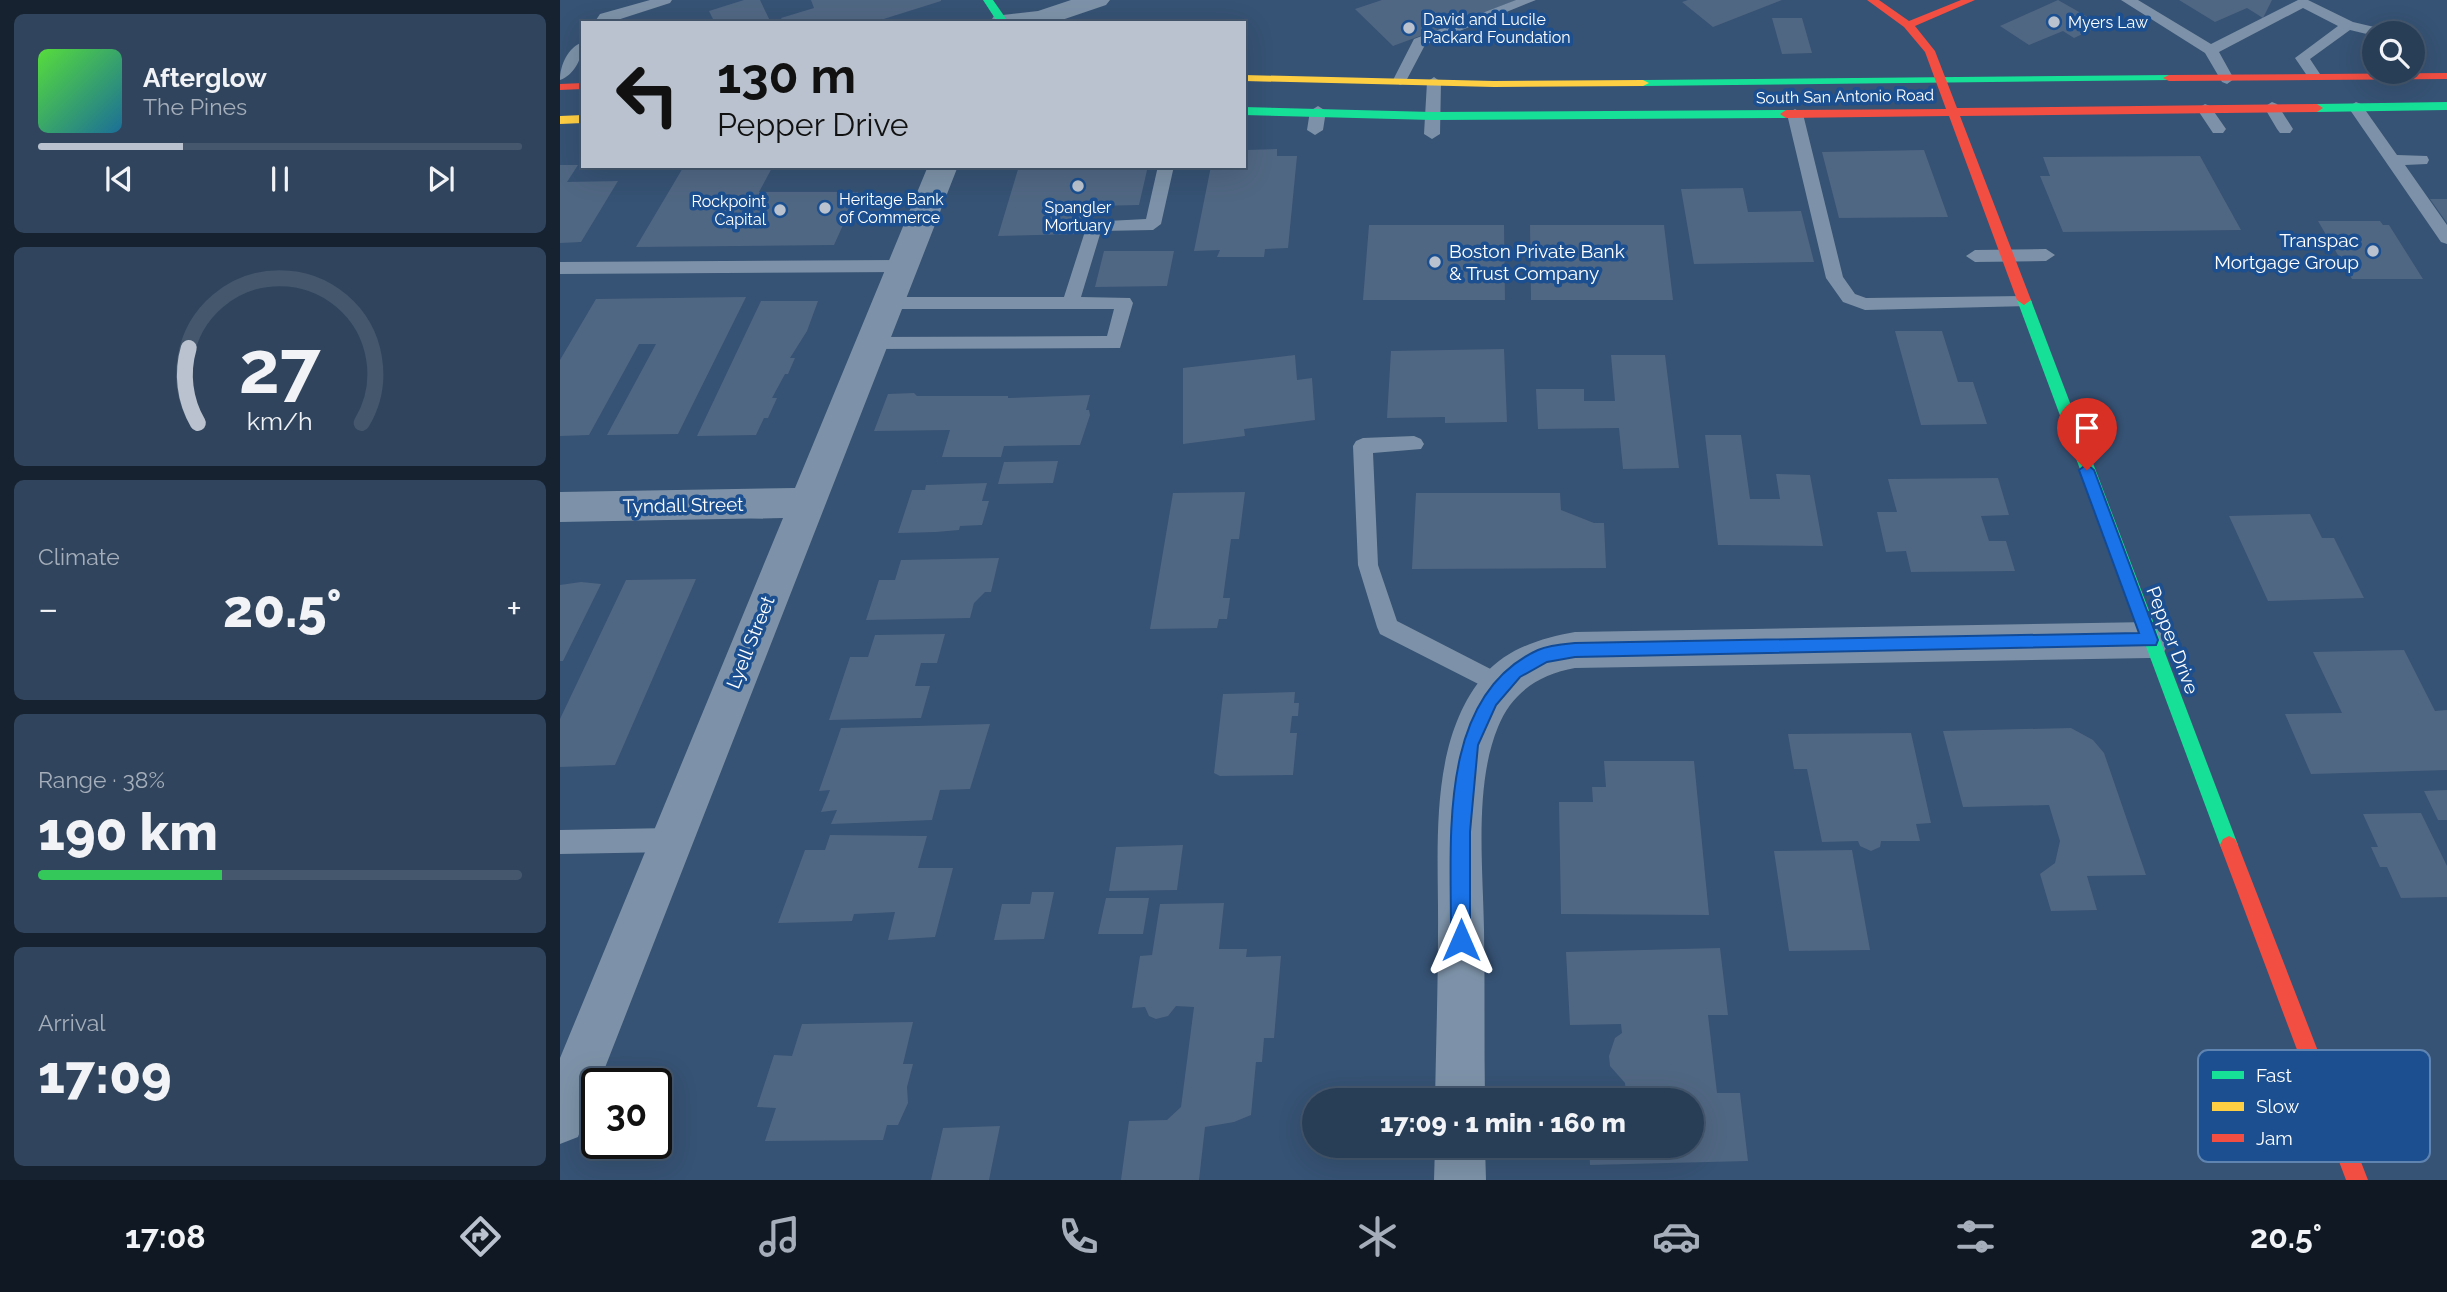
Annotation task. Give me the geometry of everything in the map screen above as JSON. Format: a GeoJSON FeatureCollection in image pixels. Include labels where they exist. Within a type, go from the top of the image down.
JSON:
{"type":"FeatureCollection","features":[{"type":"Feature","properties":{"kind":"main road"},"geometry":{"type":"LineString","coordinates":[[988,0],[1002,21]]}},
{"type":"Feature","properties":{"kind":"main road","name":"Pepper Drive"},"geometry":{"type":"LineString","coordinates":[[1872,0],[1908,25],[1930,51],[2150,640],[2307,1050]]}},
{"type":"Feature","properties":{"kind":"main road"},"geometry":{"type":"LineString","coordinates":[[1908,25],[1970,0]]}},
{"type":"Feature","properties":{"kind":"main road","name":"South San Antonio Road"},"geometry":{"type":"LineString","coordinates":[[1246,78],[1434,82],[2447,76]]}},
{"type":"Feature","properties":{"kind":"main road"},"geometry":{"type":"LineString","coordinates":[[560,87],[581,86]]}},
{"type":"Feature","properties":{"kind":"main road","name":"South San Antonio Road"},"geometry":{"type":"LineString","coordinates":[[1246,111],[1432,116],[2447,106]]}},
{"type":"Feature","properties":{"kind":"main road"},"geometry":{"type":"LineString","coordinates":[[560,120],[581,119]]}},
{"type":"Feature","properties":{"kind":"main road","name":"Pepper Drive"},"geometry":{"type":"LineString","coordinates":[[2350,1162],[2357,1180]]}},
{"type":"Feature","properties":{"kind":"street"},"geometry":{"type":"LineString","coordinates":[[1012,21],[1041,18],[1063,5],[1097,0]]}},
{"type":"Feature","properties":{"kind":"street","name":"Lyell Street"},"geometry":{"type":"LineString","coordinates":[[560,1119],[942,168]]}},
{"type":"Feature","properties":{"kind":"street","name":"Tyndall Street"},"geometry":{"type":"LineString","coordinates":[[560,507],[806,503]]}},
{"type":"Feature","properties":{"kind":"street"},"geometry":{"type":"LineString","coordinates":[[1460,1088],[1461,832],[1470,744],[1490,699],[1514,672],[1544,655],[1575,650],[2150,640]]}},
{"type":"Feature","properties":{"kind":"street"},"geometry":{"type":"LineString","coordinates":[[1460,1158],[1460,1180]]}},
{"type":"Feature","properties":{"kind":"lane"},"geometry":{"type":"LineString","coordinates":[[602,21],[605,17],[664,0]]}},
{"type":"Feature","properties":{"kind":"lane"},"geometry":{"type":"LineString","coordinates":[[1399,80],[1419,42],[1529,0]]}},
{"type":"Feature","properties":{"kind":"lane"},"geometry":{"type":"LineString","coordinates":[[2128,0],[2211,50],[2227,79]]}},
{"type":"Feature","properties":{"kind":"lane"},"geometry":{"type":"LineString","coordinates":[[2211,50],[2299,2],[2348,25],[2362,28]]}},
{"type":"Feature","properties":{"kind":"lane"},"geometry":{"type":"LineString","coordinates":[[2315,77],[2302,58],[2348,25]]}},
{"type":"Feature","properties":{"kind":"lane"},"geometry":{"type":"LineString","coordinates":[[560,75],[581,49]]}},
{"type":"Feature","properties":{"kind":"lane"},"geometry":{"type":"LineString","coordinates":[[1432,134],[1434,82]]}},
{"type":"Feature","properties":{"kind":"lane"},"geometry":{"type":"LineString","coordinates":[[2272,107],[2286,129]]}},
{"type":"Feature","properties":{"kind":"lane"},"geometry":{"type":"LineString","coordinates":[[2356,107],[2447,238]]}},
{"type":"Feature","properties":{"kind":"lane"},"geometry":{"type":"LineString","coordinates":[[2205,109],[2218,129]]}},
{"type":"Feature","properties":{"kind":"lane"},"geometry":{"type":"LineString","coordinates":[[1315,130],[1318,111]]}},
{"type":"Feature","properties":{"kind":"lane"},"geometry":{"type":"LineString","coordinates":[[1795,114],[1835,278],[1849,298],[1865,304],[2024,302]]}},
{"type":"Feature","properties":{"kind":"lane"},"geometry":{"type":"LineString","coordinates":[[2392,160],[2421,160]]}},
{"type":"Feature","properties":{"kind":"lane"},"geometry":{"type":"LineString","coordinates":[[1070,304],[1094,226],[1153,224],[1166,168]]}},
{"type":"Feature","properties":{"kind":"lane"},"geometry":{"type":"LineString","coordinates":[[1975,256],[2046,255]]}},
{"type":"Feature","properties":{"kind":"lane"},"geometry":{"type":"LineString","coordinates":[[560,268],[901,266]]}},
{"type":"Feature","properties":{"kind":"lane"},"geometry":{"type":"LineString","coordinates":[[871,344],[1114,343],[1124,303],[886,303]]}},
{"type":"Feature","properties":{"kind":"lane"},"geometry":{"type":"LineString","coordinates":[[1414,444],[1363,446],[1368,565],[1388,627],[1502,686]]}},
{"type":"Feature","properties":{"kind":"lane"},"geometry":{"type":"LineString","coordinates":[[560,842],[671,840]]}},
{"type":"Feature","properties":{"kind":"building"},"geometry":{"type":"Polygon","coordinates":[[[744,0],[760,0],[770,21],[714,21],[709,11],[744,0]]]}},
{"type":"Feature","properties":{"kind":"building"},"geometry":{"type":"Polygon","coordinates":[[[811,0],[941,0],[877,21],[783,21],[781,18],[814,8],[811,0]]]}},
{"type":"Feature","properties":{"kind":"building","name":"David and Lucile Packard Foundation"},"geometry":{"type":"Polygon","coordinates":[[[1382,0],[1517,0],[1393,46],[1355,9],[1382,0]]]}},
{"type":"Feature","properties":{"kind":"building"},"geometry":{"type":"Polygon","coordinates":[[[1782,0],[1713,27],[1682,2],[1782,0]]]}},
{"type":"Feature","properties":{"kind":"building","name":"Myers Law"},"geometry":{"type":"Polygon","coordinates":[[[2058,0],[2102,25],[2074,38],[2063,31],[2029,45],[2000,26],[2058,0]]]}},
{"type":"Feature","properties":{"kind":"building"},"geometry":{"type":"Polygon","coordinates":[[[2179,0],[2272,0],[2263,18],[2247,8],[2215,22],[2179,0]]]}},
{"type":"Feature","properties":{"kind":"building"},"geometry":{"type":"Polygon","coordinates":[[[1772,18],[1802,18],[1812,53],[1782,54],[1772,18]]]}},
{"type":"Feature","properties":{"kind":"building"},"geometry":{"type":"Polygon","coordinates":[[[1277,149],[1277,156],[1297,156],[1288,248],[1265,249],[1264,257],[1217,257],[1220,250],[1194,251],[1211,168],[1246,168],[1246,150],[1277,149]]]}},
{"type":"Feature","properties":{"kind":"building"},"geometry":{"type":"Polygon","coordinates":[[[1924,150],[1948,217],[1839,218],[1822,152],[1924,150]]]}},
{"type":"Feature","properties":{"kind":"building"},"geometry":{"type":"Polygon","coordinates":[[[2200,156],[2241,230],[2063,232],[2040,176],[2050,176],[2043,157],[2200,156]]]}},
{"type":"Feature","properties":{"kind":"building"},"geometry":{"type":"Polygon","coordinates":[[[560,165],[578,165],[567,182],[618,181],[581,242],[560,243],[560,165]]]}},
{"type":"Feature","properties":{"kind":"building"},"geometry":{"type":"Polygon","coordinates":[[[683,168],[772,168],[759,192],[858,192],[834,245],[636,247],[683,168]]]}},
{"type":"Feature","properties":{"kind":"building","name":"Spangler Mortuary"},"geometry":{"type":"Polygon","coordinates":[[[1018,168],[1148,168],[1139,205],[1096,206],[1094,216],[1085,216],[1081,234],[998,236],[1018,168]]]}},
{"type":"Feature","properties":{"kind":"building"},"geometry":{"type":"Polygon","coordinates":[[[1743,188],[1748,212],[1801,211],[1814,262],[1694,264],[1681,189],[1743,188]]]}},
{"type":"Feature","properties":{"kind":"building"},"geometry":{"type":"Polygon","coordinates":[[[2430,199],[2447,199],[2447,223],[2430,199]]]}},
{"type":"Feature","properties":{"kind":"building"},"geometry":{"type":"Polygon","coordinates":[[[2318,221],[2380,221],[2383,225],[2389,225],[2423,279],[2352,279],[2318,221]]]}},
{"type":"Feature","properties":{"kind":"building","name":"Boston Private Bank & Trust Company"},"geometry":{"type":"Polygon","coordinates":[[[1369,225],[1504,225],[1505,300],[1363,300],[1369,225]]]}},
{"type":"Feature","properties":{"kind":"building"},"geometry":{"type":"Polygon","coordinates":[[[1530,225],[1664,225],[1673,300],[1531,300],[1530,225]]]}},
{"type":"Feature","properties":{"kind":"building"},"geometry":{"type":"Polygon","coordinates":[[[1104,251],[1174,251],[1167,286],[1095,287],[1104,251]]]}},
{"type":"Feature","properties":{"kind":"building"},"geometry":{"type":"Polygon","coordinates":[[[746,297],[678,434],[607,435],[656,344],[639,344],[589,435],[560,436],[560,360],[596,299],[746,297]]]}},
{"type":"Feature","properties":{"kind":"building"},"geometry":{"type":"Polygon","coordinates":[[[761,301],[818,301],[807,331],[790,358],[795,358],[788,374],[785,374],[772,398],[777,398],[768,418],[764,418],[756,435],[697,436],[761,301]]]}},
{"type":"Feature","properties":{"kind":"building"},"geometry":{"type":"Polygon","coordinates":[[[1895,331],[1942,331],[1958,382],[1973,382],[1987,424],[1921,425],[1895,331]]]}},
{"type":"Feature","properties":{"kind":"building"},"geometry":{"type":"Polygon","coordinates":[[[1504,349],[1507,422],[1445,423],[1445,417],[1387,418],[1391,351],[1504,349]]]}},
{"type":"Feature","properties":{"kind":"building"},"geometry":{"type":"Polygon","coordinates":[[[1295,355],[1297,380],[1312,378],[1315,420],[1244,429],[1245,436],[1183,444],[1183,368],[1295,355]]]}},
{"type":"Feature","properties":{"kind":"building"},"geometry":{"type":"Polygon","coordinates":[[[1611,355],[1665,355],[1679,468],[1623,469],[1619,428],[1538,429],[1536,389],[1584,389],[1584,401],[1615,401],[1611,355]]]}},
{"type":"Feature","properties":{"kind":"building"},"geometry":{"type":"Polygon","coordinates":[[[914,393],[917,396],[1008,398],[1090,395],[1086,410],[1089,410],[1090,415],[1080,445],[1004,446],[1001,457],[942,457],[950,430],[874,431],[888,394],[914,393]]]}},
{"type":"Feature","properties":{"kind":"building"},"geometry":{"type":"Polygon","coordinates":[[[1705,435],[1741,435],[1750,499],[1780,499],[1776,474],[1810,475],[1823,546],[1718,545],[1705,435]]]}},
{"type":"Feature","properties":{"kind":"building"},"geometry":{"type":"Polygon","coordinates":[[[1058,461],[1053,483],[998,484],[1004,462],[1058,461]]]}},
{"type":"Feature","properties":{"kind":"building"},"geometry":{"type":"Polygon","coordinates":[[[1998,478],[2009,515],[1981,516],[1989,541],[2006,541],[2015,571],[1911,572],[1906,551],[1886,552],[1877,512],[1897,512],[1888,479],[1998,478]]]}},
{"type":"Feature","properties":{"kind":"building"},"geometry":{"type":"Polygon","coordinates":[[[987,483],[982,501],[989,501],[982,525],[960,526],[959,530],[898,533],[912,490],[925,490],[926,485],[987,483]]]}},
{"type":"Feature","properties":{"kind":"building"},"geometry":{"type":"Polygon","coordinates":[[[1245,492],[1239,539],[1231,539],[1223,598],[1230,598],[1227,619],[1219,619],[1217,628],[1150,629],[1173,493],[1245,492]]]}},
{"type":"Feature","properties":{"kind":"building"},"geometry":{"type":"Polygon","coordinates":[[[1416,493],[1560,493],[1561,510],[1594,523],[1604,523],[1606,568],[1412,569],[1416,493]]]}},
{"type":"Feature","properties":{"kind":"building"},"geometry":{"type":"Polygon","coordinates":[[[2310,514],[2322,538],[2334,538],[2364,598],[2268,601],[2229,516],[2310,514]]]}},
{"type":"Feature","properties":{"kind":"building"},"geometry":{"type":"Polygon","coordinates":[[[999,558],[991,592],[985,592],[974,603],[970,618],[866,620],[879,580],[895,580],[901,560],[999,558]]]}},
{"type":"Feature","properties":{"kind":"building"},"geometry":{"type":"Polygon","coordinates":[[[696,579],[615,765],[560,767],[560,719],[626,580],[696,579]]]}},
{"type":"Feature","properties":{"kind":"building"},"geometry":{"type":"Polygon","coordinates":[[[581,582],[601,584],[563,661],[560,661],[560,585],[581,582]]]}},
{"type":"Feature","properties":{"kind":"building"},"geometry":{"type":"Polygon","coordinates":[[[945,634],[937,663],[921,663],[915,686],[930,686],[921,718],[829,720],[850,657],[868,657],[875,635],[945,634]]]}},
{"type":"Feature","properties":{"kind":"building"},"geometry":{"type":"Polygon","coordinates":[[[2404,650],[2435,711],[2447,710],[2447,770],[2311,774],[2285,714],[2342,713],[2313,652],[2404,650]]]}},
{"type":"Feature","properties":{"kind":"building"},"geometry":{"type":"Polygon","coordinates":[[[1295,692],[1294,703],[1299,703],[1298,716],[1292,716],[1290,733],[1297,733],[1293,775],[1220,776],[1214,773],[1223,694],[1295,692]]]}},
{"type":"Feature","properties":{"kind":"building"},"geometry":{"type":"Polygon","coordinates":[[[990,724],[970,789],[940,790],[932,820],[831,824],[837,810],[821,812],[830,790],[819,791],[841,728],[990,724]]]}},
{"type":"Feature","properties":{"kind":"building"},"geometry":{"type":"Polygon","coordinates":[[[2071,728],[2093,740],[2104,753],[2146,875],[2087,876],[2097,910],[2051,911],[2040,874],[2055,863],[2060,841],[2049,805],[1963,807],[1943,731],[2071,728]]]}},
{"type":"Feature","properties":{"kind":"building"},"geometry":{"type":"Polygon","coordinates":[[[1911,733],[1931,823],[1916,824],[1920,841],[1881,841],[1880,847],[1871,851],[1860,846],[1858,841],[1822,842],[1807,769],[1794,769],[1788,734],[1911,733]]]}},
{"type":"Feature","properties":{"kind":"building"},"geometry":{"type":"Polygon","coordinates":[[[1604,761],[1694,761],[1709,915],[1561,914],[1559,802],[1593,802],[1592,787],[1606,787],[1604,761]]]}},
{"type":"Feature","properties":{"kind":"building"},"geometry":{"type":"Polygon","coordinates":[[[2447,790],[2447,820],[2438,820],[2424,791],[2447,790]]]}},
{"type":"Feature","properties":{"kind":"building"},"geometry":{"type":"Polygon","coordinates":[[[2421,813],[2447,866],[2447,897],[2401,898],[2387,867],[2380,867],[2371,847],[2378,847],[2363,814],[2421,813]]]}},
{"type":"Feature","properties":{"kind":"building"},"geometry":{"type":"Polygon","coordinates":[[[830,835],[927,836],[918,868],[953,868],[935,937],[888,940],[895,912],[854,914],[852,921],[778,923],[805,850],[825,850],[830,835]]]}},
{"type":"Feature","properties":{"kind":"building"},"geometry":{"type":"Polygon","coordinates":[[[1183,845],[1177,890],[1109,891],[1116,847],[1183,845]]]}},
{"type":"Feature","properties":{"kind":"building"},"geometry":{"type":"Polygon","coordinates":[[[1852,850],[1870,950],[1789,951],[1774,851],[1852,850]]]}},
{"type":"Feature","properties":{"kind":"building"},"geometry":{"type":"Polygon","coordinates":[[[1032,892],[1054,892],[1044,939],[994,940],[1002,904],[1030,904],[1032,892]]]}},
{"type":"Feature","properties":{"kind":"building"},"geometry":{"type":"Polygon","coordinates":[[[1106,898],[1149,898],[1143,934],[1098,934],[1106,898]]]}},
{"type":"Feature","properties":{"kind":"building"},"geometry":{"type":"Polygon","coordinates":[[[1224,903],[1219,949],[1247,949],[1246,957],[1281,956],[1274,1038],[1264,1038],[1262,1062],[1256,1062],[1251,1115],[1234,1122],[1205,1127],[1199,1180],[1121,1180],[1129,1121],[1167,1120],[1181,1107],[1194,1007],[1176,1006],[1168,1016],[1156,1019],[1149,1016],[1145,1007],[1132,1008],[1140,956],[1152,955],[1160,904],[1224,903]]]}},
{"type":"Feature","properties":{"kind":"building"},"geometry":{"type":"Polygon","coordinates":[[[1720,948],[1728,1015],[1708,1015],[1717,1093],[1740,1093],[1748,1161],[1590,1165],[1590,1158],[1704,1158],[1704,1088],[1625,1088],[1625,1083],[1610,1066],[1609,1056],[1615,1038],[1622,1033],[1621,1024],[1570,1025],[1566,952],[1720,948]]]}},
{"type":"Feature","properties":{"kind":"building"},"geometry":{"type":"Polygon","coordinates":[[[913,1022],[903,1064],[913,1064],[907,1087],[908,1103],[898,1125],[887,1125],[883,1140],[765,1141],[776,1108],[757,1107],[774,1055],[792,1056],[802,1024],[913,1022]]]}},
{"type":"Feature","properties":{"kind":"building"},"geometry":{"type":"Polygon","coordinates":[[[1000,1126],[989,1180],[931,1180],[943,1128],[1000,1126]]]}},
{"type":"Feature","properties":{"kind":"traffic: fast"},"geometry":{"type":"LineString","coordinates":[[988,0],[1003,21]]}},
{"type":"Feature","properties":{"kind":"traffic: fast"},"geometry":{"type":"LineString","coordinates":[[1643,83],[2169,78]]}},
{"type":"Feature","properties":{"kind":"traffic: fast"},"geometry":{"type":"LineString","coordinates":[[2317,108],[2447,106]]}},
{"type":"Feature","properties":{"kind":"traffic: fast"},"geometry":{"type":"LineString","coordinates":[[1246,111],[1432,116],[1786,114]]}},
{"type":"Feature","properties":{"kind":"traffic: fast"},"geometry":{"type":"LineString","coordinates":[[2024,300],[2229,845]]}},
{"type":"Feature","properties":{"kind":"traffic: slow"},"geometry":{"type":"LineString","coordinates":[[1246,78],[1494,84],[1643,83]]}},
{"type":"Feature","properties":{"kind":"traffic: slow"},"geometry":{"type":"LineString","coordinates":[[560,120],[581,119]]}},
{"type":"Feature","properties":{"kind":"traffic: jam"},"geometry":{"type":"LineString","coordinates":[[1872,0],[1908,25],[1930,51],[2024,300]]}},
{"type":"Feature","properties":{"kind":"traffic: jam"},"geometry":{"type":"LineString","coordinates":[[1908,25],[1970,0]]}},
{"type":"Feature","properties":{"kind":"traffic: jam"},"geometry":{"type":"LineString","coordinates":[[2169,78],[2447,76]]}},
{"type":"Feature","properties":{"kind":"traffic: jam"},"geometry":{"type":"LineString","coordinates":[[560,87],[581,86]]}},
{"type":"Feature","properties":{"kind":"traffic: jam"},"geometry":{"type":"LineString","coordinates":[[1786,114],[2317,108]]}},
{"type":"Feature","properties":{"kind":"traffic: jam"},"geometry":{"type":"LineString","coordinates":[[2229,845],[2307,1050]]}},
{"type":"Feature","properties":{"kind":"traffic: jam"},"geometry":{"type":"LineString","coordinates":[[2350,1162],[2357,1180]]}},
{"type":"Feature","properties":{"kind":"place","name":"Myers Law"},"geometry":{"type":"Point","coordinates":[2054,22]}},
{"type":"Feature","properties":{"kind":"place","name":"David and Lucile Packard Foundation"},"geometry":{"type":"Point","coordinates":[1409,28]}},
{"type":"Feature","properties":{"kind":"place","name":"Spangler Mortuary"},"geometry":{"type":"Point","coordinates":[1078,186]}},
{"type":"Feature","properties":{"kind":"place","name":"Heritage Bank of Commerce"},"geometry":{"type":"Point","coordinates":[825,208]}},
{"type":"Feature","properties":{"kind":"place","name":"Rockpoint Capital"},"geometry":{"type":"Point","coordinates":[780,210]}},
{"type":"Feature","properties":{"kind":"place","name":"Transpac Mortgage Group"},"geometry":{"type":"Point","coordinates":[2373,251]}},
{"type":"Feature","properties":{"kind":"place","name":"Boston Private Bank & Trust Company"},"geometry":{"type":"Point","coordinates":[1435,262]}},
{"type":"Feature","properties":{"kind":"route"},"geometry":{"type":"LineString","coordinates":[[1461,940],[1461,832],[1470,744],[1490,699],[1514,672],[1544,655],[1575,650],[2150,640],[2087,470]]}}]}
